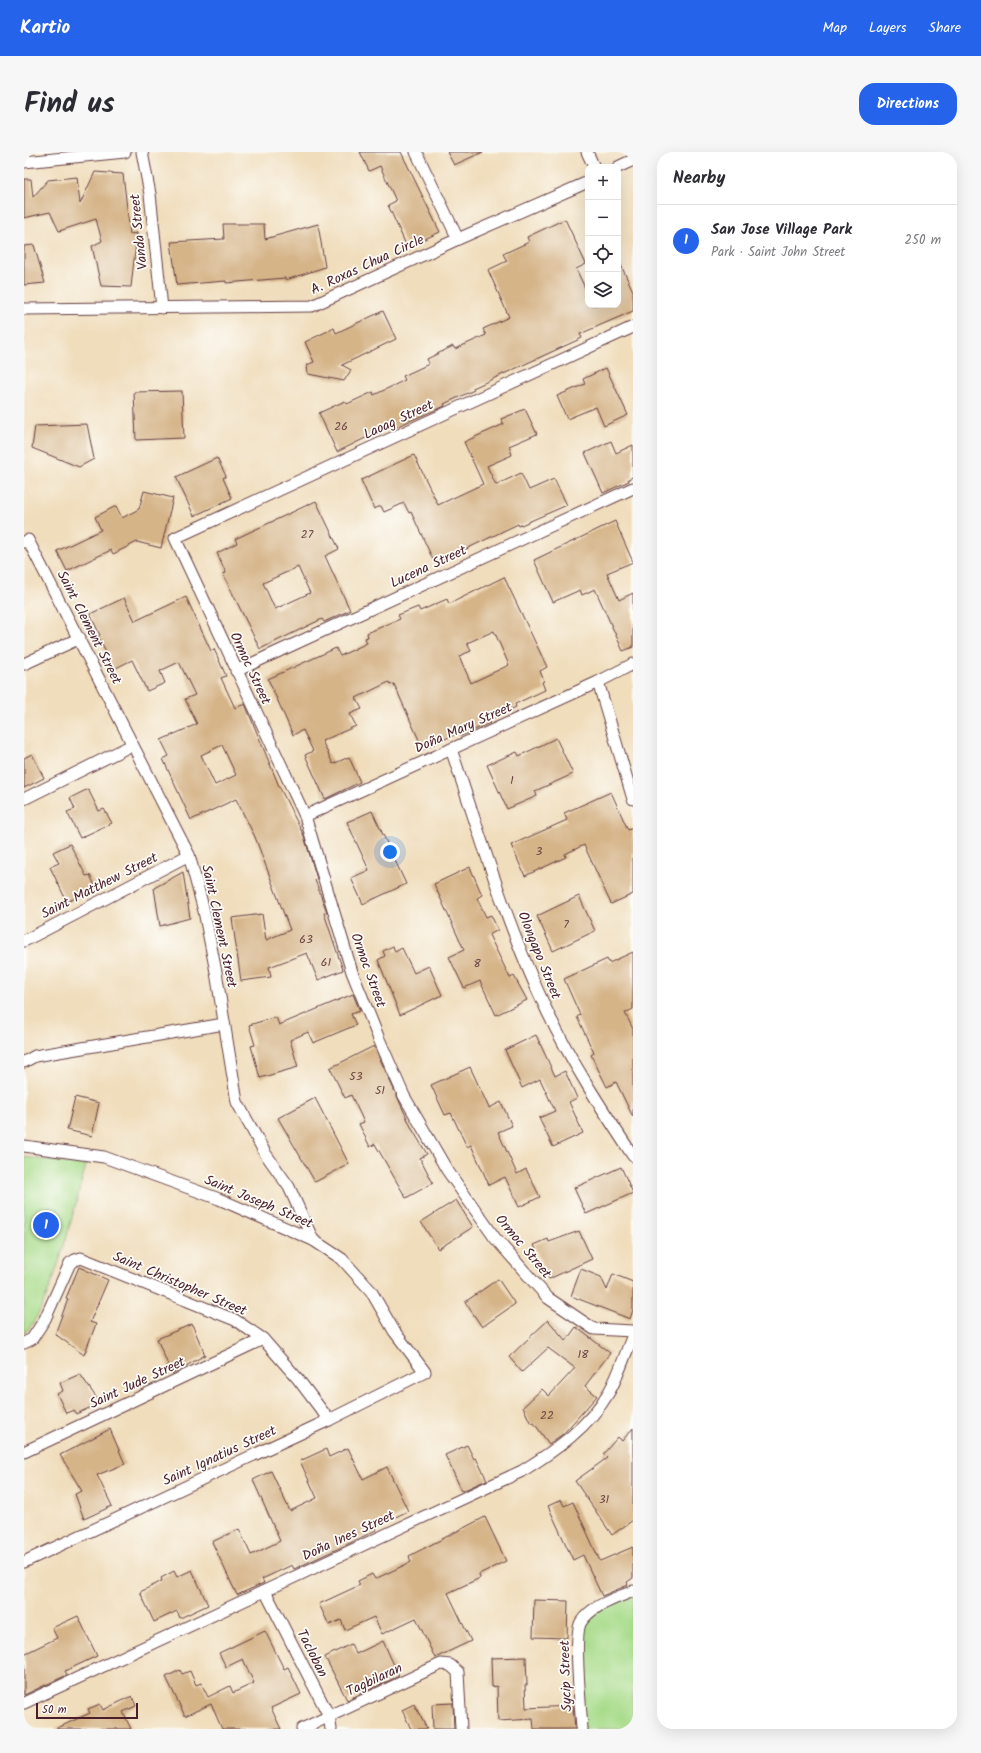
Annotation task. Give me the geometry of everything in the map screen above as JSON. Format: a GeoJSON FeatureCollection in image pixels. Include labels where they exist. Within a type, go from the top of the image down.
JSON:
{"type":"FeatureCollection","features":[{"type":"Feature","properties":{"kind":"street"},"geometry":{"type":"LineString","coordinates":[[24,162],[125,152]]}},
{"type":"Feature","properties":{"kind":"street","name":"Vanda Street"},"geometry":{"type":"LineString","coordinates":[[142,152],[150,194],[162,308]]}},
{"type":"Feature","properties":{"kind":"street"},"geometry":{"type":"LineString","coordinates":[[416,152],[458,239]]}},
{"type":"Feature","properties":{"kind":"street"},"geometry":{"type":"LineString","coordinates":[[587,152],[593,164]]}},
{"type":"Feature","properties":{"kind":"street"},"geometry":{"type":"LineString","coordinates":[[621,166],[633,160]]}},
{"type":"Feature","properties":{"kind":"street","name":"A. Roxas Chua Circle"},"geometry":{"type":"LineString","coordinates":[[24,309],[312,306],[458,239],[585,183]]}},
{"type":"Feature","properties":{"kind":"street","name":"Laoag Street"},"geometry":{"type":"LineString","coordinates":[[175,538],[633,327]]}},
{"type":"Feature","properties":{"kind":"street","name":"Lucena Street"},"geometry":{"type":"LineString","coordinates":[[236,671],[633,488]]}},
{"type":"Feature","properties":{"kind":"street","name":"Ormoc Street"},"geometry":{"type":"LineString","coordinates":[[175,538],[305,816],[352,972],[404,1096],[447,1170],[495,1238],[548,1298],[594,1329],[633,1331]]}},
{"type":"Feature","properties":{"kind":"street","name":"Saint Clement Street"},"geometry":{"type":"LineString","coordinates":[[26,541],[80,638],[132,745],[189,855],[204,911],[216,972],[237,1102],[264,1153],[289,1186],[313,1240]]}},
{"type":"Feature","properties":{"kind":"street"},"geometry":{"type":"LineString","coordinates":[[24,664],[80,638]]}},
{"type":"Feature","properties":{"kind":"street","name":"Doña Mary Street"},"geometry":{"type":"LineString","coordinates":[[305,816],[598,682],[633,664]]}},
{"type":"Feature","properties":{"kind":"street"},"geometry":{"type":"LineString","coordinates":[[598,682],[633,799]]}},
{"type":"Feature","properties":{"kind":"street"},"geometry":{"type":"LineString","coordinates":[[24,799],[132,745]]}},
{"type":"Feature","properties":{"kind":"street","name":"Olongapo Street"},"geometry":{"type":"LineString","coordinates":[[451,749],[508,920],[547,1011],[589,1089],[633,1156]]}},
{"type":"Feature","properties":{"kind":"street","name":"Saint Matthew Street"},"geometry":{"type":"LineString","coordinates":[[24,941],[189,855]]}},
{"type":"Feature","properties":{"kind":"street"},"geometry":{"type":"LineString","coordinates":[[24,1062],[35,1056],[224,1024]]}},
{"type":"Feature","properties":{"kind":"street","name":"Saint Joseph Street"},"geometry":{"type":"LineString","coordinates":[[24,1146],[104,1157],[219,1199],[313,1240],[342,1259],[371,1291],[394,1331],[425,1372]]}},
{"type":"Feature","properties":{"kind":"street","name":"Saint Christopher Street"},"geometry":{"type":"LineString","coordinates":[[24,1343],[32,1339],[45,1319],[70,1263],[81,1258],[236,1320],[263,1339],[298,1379],[329,1420]]}},
{"type":"Feature","properties":{"kind":"street","name":"Doña Ines Street"},"geometry":{"type":"LineString","coordinates":[[24,1703],[522,1470],[543,1458],[566,1442],[590,1418],[604,1399],[609,1392],[633,1335]]}},
{"type":"Feature","properties":{"kind":"street","name":"Saint Jude Street"},"geometry":{"type":"LineString","coordinates":[[24,1452],[263,1339]]}},
{"type":"Feature","properties":{"kind":"street","name":"Saint Ignatius Street"},"geometry":{"type":"LineString","coordinates":[[24,1562],[329,1420],[425,1372]]}},
{"type":"Feature","properties":{"kind":"street","name":"Tacloban"},"geometry":{"type":"LineString","coordinates":[[264,1591],[329,1716],[331,1729]]}},
{"type":"Feature","properties":{"kind":"street","name":"Sycip Street"},"geometry":{"type":"LineString","coordinates":[[582,1729],[577,1638],[580,1623],[594,1608],[633,1591]]}},
{"type":"Feature","properties":{"kind":"street","name":"Tagbilaran"},"geometry":{"type":"LineString","coordinates":[[302,1729],[441,1664],[450,1665],[458,1672],[461,1729]]}},
{"type":"Feature","properties":{"kind":"green space"},"geometry":{"type":"Polygon","coordinates":[[[24,1157],[86,1165],[69,1228],[52,1281],[43,1304],[33,1322],[24,1333],[24,1157]]]}},
{"type":"Feature","properties":{"kind":"green space"},"geometry":{"type":"Polygon","coordinates":[[[633,1592],[633,1729],[583,1729],[580,1639],[592,1611],[633,1592]]]}},
{"type":"Feature","properties":{"kind":"building"},"geometry":{"type":"Polygon","coordinates":[[[360,152],[401,152],[440,232],[407,247],[388,205],[396,201],[380,166],[369,171],[360,152]]]}},
{"type":"Feature","properties":{"kind":"building"},"geometry":{"type":"Polygon","coordinates":[[[447,152],[483,152],[454,165],[447,152]]]}},
{"type":"Feature","properties":{"kind":"building"},"geometry":{"type":"Polygon","coordinates":[[[95,172],[123,174],[130,234],[137,233],[131,287],[101,286],[92,246],[102,241],[96,219],[59,231],[50,212],[24,218],[24,179],[31,179],[33,197],[48,180],[77,177],[80,204],[95,172]]]}},
{"type":"Feature","properties":{"kind":"building"},"geometry":{"type":"Polygon","coordinates":[[[565,219],[585,262],[585,264],[576,269],[585,288],[585,308],[621,308],[621,265],[633,291],[633,311],[580,334],[582,338],[473,388],[474,390],[444,404],[445,406],[393,428],[392,425],[337,452],[319,413],[345,401],[347,404],[373,392],[374,395],[405,380],[403,376],[429,364],[427,359],[453,346],[455,349],[486,335],[483,329],[509,317],[488,270],[507,261],[503,254],[529,242],[527,237],[565,219]]]}},
{"type":"Feature","properties":{"kind":"building"},"geometry":{"type":"Polygon","coordinates":[[[223,224],[264,224],[265,239],[318,224],[325,267],[286,280],[285,278],[177,285],[171,242],[224,239],[223,224]]]}},
{"type":"Feature","properties":{"kind":"building"},"geometry":{"type":"Polygon","coordinates":[[[34,245],[45,283],[24,285],[24,246],[34,245]]]}},
{"type":"Feature","properties":{"kind":"building"},"geometry":{"type":"Polygon","coordinates":[[[383,311],[396,339],[342,365],[351,370],[344,381],[308,374],[307,365],[314,362],[305,342],[334,328],[336,333],[383,311]]]}},
{"type":"Feature","properties":{"kind":"building"},"geometry":{"type":"Polygon","coordinates":[[[606,368],[628,415],[604,426],[596,407],[567,419],[557,396],[585,384],[583,379],[606,368]]]}},
{"type":"Feature","properties":{"kind":"building"},"geometry":{"type":"Polygon","coordinates":[[[182,391],[184,438],[136,440],[134,392],[182,391]]]}},
{"type":"Feature","properties":{"kind":"building"},"geometry":{"type":"Polygon","coordinates":[[[525,409],[537,434],[509,446],[512,455],[487,466],[496,485],[521,473],[529,490],[554,479],[567,505],[519,526],[518,524],[435,564],[411,512],[409,513],[404,503],[384,512],[381,506],[374,509],[361,480],[414,455],[438,505],[483,484],[464,442],[504,424],[501,419],[525,409]]]}},
{"type":"Feature","properties":{"kind":"building"},"geometry":{"type":"Polygon","coordinates":[[[87,424],[94,459],[79,467],[32,448],[35,426],[87,424]]]}},
{"type":"Feature","properties":{"kind":"building"},"geometry":{"type":"Polygon","coordinates":[[[611,441],[616,453],[633,445],[633,477],[628,479],[629,481],[603,493],[585,453],[611,441]]]}},
{"type":"Feature","properties":{"kind":"building"},"geometry":{"type":"Polygon","coordinates":[[[217,458],[226,476],[223,478],[232,498],[194,516],[176,477],[217,458]]]}},
{"type":"Feature","properties":{"kind":"building"},"geometry":{"type":"Polygon","coordinates":[[[144,491],[173,498],[161,548],[137,542],[113,554],[111,550],[67,571],[57,551],[101,530],[95,517],[116,506],[122,518],[139,509],[144,491]]]}},
{"type":"Feature","properties":{"kind":"building"},"geometry":{"type":"Polygon","coordinates":[[[316,501],[339,549],[325,556],[350,610],[324,622],[322,619],[260,649],[223,574],[226,573],[217,553],[237,543],[235,539],[316,501]],[[298,567],[263,583],[275,609],[310,593],[298,567]]]}},
{"type":"Feature","properties":{"kind":"building"},"geometry":{"type":"Polygon","coordinates":[[[615,521],[633,562],[607,573],[619,600],[633,593],[633,647],[623,651],[595,589],[582,595],[580,590],[553,602],[534,560],[615,521]]]}},
{"type":"Feature","properties":{"kind":"building"},"geometry":{"type":"Polygon","coordinates":[[[504,577],[547,667],[540,671],[544,681],[542,682],[545,690],[515,704],[516,707],[488,720],[490,723],[460,736],[458,733],[423,749],[394,684],[390,685],[389,682],[356,698],[362,709],[350,714],[356,726],[322,741],[333,764],[349,757],[360,782],[325,799],[305,755],[313,751],[303,730],[293,735],[268,679],[336,648],[340,656],[367,643],[365,638],[368,637],[367,633],[400,619],[398,615],[418,607],[420,611],[447,599],[449,604],[504,577]],[[494,631],[467,643],[471,651],[459,656],[471,683],[509,665],[494,631]]]}},
{"type":"Feature","properties":{"kind":"building"},"geometry":{"type":"Polygon","coordinates":[[[186,597],[211,651],[214,649],[226,676],[221,678],[235,708],[245,704],[279,786],[304,836],[317,879],[315,880],[327,912],[324,913],[343,970],[318,980],[307,953],[269,967],[271,977],[241,981],[232,918],[262,914],[266,940],[290,930],[255,837],[236,799],[191,820],[163,759],[169,756],[161,740],[197,724],[185,699],[195,695],[179,662],[160,671],[165,683],[147,691],[132,660],[114,669],[98,636],[100,635],[90,614],[124,598],[135,621],[186,597]],[[222,745],[201,755],[215,785],[236,775],[222,745]]]}},
{"type":"Feature","properties":{"kind":"building"},"geometry":{"type":"Polygon","coordinates":[[[556,738],[573,774],[535,791],[537,796],[507,809],[487,765],[517,752],[519,756],[556,738]]]}},
{"type":"Feature","properties":{"kind":"building"},"geometry":{"type":"Polygon","coordinates":[[[32,754],[44,778],[24,788],[24,758],[32,754]]]}},
{"type":"Feature","properties":{"kind":"building"},"geometry":{"type":"Polygon","coordinates":[[[88,789],[99,811],[104,809],[112,823],[80,838],[67,812],[75,809],[70,798],[88,789]]]}},
{"type":"Feature","properties":{"kind":"building"},"geometry":{"type":"Polygon","coordinates":[[[611,792],[628,830],[633,828],[633,894],[611,904],[584,845],[565,854],[566,857],[525,876],[511,845],[567,820],[564,813],[611,792]]]}},
{"type":"Feature","properties":{"kind":"building"},"geometry":{"type":"Polygon","coordinates":[[[372,811],[406,884],[363,904],[351,878],[369,870],[347,822],[372,811]]]}},
{"type":"Feature","properties":{"kind":"building"},"geometry":{"type":"Polygon","coordinates":[[[70,844],[86,876],[90,875],[96,888],[67,902],[50,867],[59,863],[53,852],[70,844]]]}},
{"type":"Feature","properties":{"kind":"building"},"geometry":{"type":"Polygon","coordinates":[[[470,867],[482,895],[477,898],[486,917],[491,915],[498,930],[489,935],[510,978],[514,976],[527,1000],[496,1015],[480,981],[464,988],[449,957],[464,950],[434,884],[470,867]]]}},
{"type":"Feature","properties":{"kind":"building"},"geometry":{"type":"Polygon","coordinates":[[[183,872],[190,918],[160,926],[154,888],[183,872]]]}},
{"type":"Feature","properties":{"kind":"building"},"geometry":{"type":"Polygon","coordinates":[[[579,896],[595,931],[553,951],[537,916],[579,896]]]}},
{"type":"Feature","properties":{"kind":"building"},"geometry":{"type":"Polygon","coordinates":[[[393,946],[395,952],[402,948],[414,973],[429,966],[442,995],[400,1015],[378,960],[385,956],[383,951],[393,946]]]}},
{"type":"Feature","properties":{"kind":"building"},"geometry":{"type":"Polygon","coordinates":[[[633,952],[633,1009],[625,1013],[633,1029],[633,1117],[616,1082],[607,1087],[591,1055],[594,1053],[577,1017],[580,1015],[564,979],[607,959],[609,963],[633,952]]]}},
{"type":"Feature","properties":{"kind":"building"},"geometry":{"type":"Polygon","coordinates":[[[353,994],[360,1011],[351,1014],[356,1025],[313,1043],[308,1032],[290,1040],[298,1067],[260,1078],[251,1046],[255,1045],[249,1025],[276,1017],[279,1025],[353,994]]]}},
{"type":"Feature","properties":{"kind":"building"},"geometry":{"type":"Polygon","coordinates":[[[536,1035],[555,1076],[565,1071],[577,1098],[569,1102],[583,1133],[553,1147],[539,1118],[555,1111],[540,1079],[522,1088],[505,1050],[536,1035]]]}},
{"type":"Feature","properties":{"kind":"building"},"geometry":{"type":"Polygon","coordinates":[[[374,1046],[412,1129],[427,1154],[420,1158],[433,1183],[406,1198],[375,1144],[370,1147],[359,1124],[364,1122],[351,1095],[345,1098],[330,1068],[374,1046]]]}},
{"type":"Feature","properties":{"kind":"building"},"geometry":{"type":"Polygon","coordinates":[[[470,1067],[489,1108],[501,1102],[512,1126],[498,1132],[517,1174],[526,1169],[540,1197],[519,1207],[505,1177],[489,1185],[471,1145],[467,1147],[451,1113],[445,1115],[431,1085],[470,1067]]]}},
{"type":"Feature","properties":{"kind":"building"},"geometry":{"type":"Polygon","coordinates":[[[75,1097],[99,1103],[92,1136],[67,1130],[75,1097]]]}},
{"type":"Feature","properties":{"kind":"building"},"geometry":{"type":"Polygon","coordinates":[[[315,1098],[349,1164],[315,1182],[278,1118],[315,1098]]]}},
{"type":"Feature","properties":{"kind":"building"},"geometry":{"type":"Polygon","coordinates":[[[621,1167],[633,1193],[586,1214],[574,1188],[621,1167]]]}},
{"type":"Feature","properties":{"kind":"building"},"geometry":{"type":"Polygon","coordinates":[[[456,1200],[473,1227],[438,1249],[421,1222],[456,1200]]]}},
{"type":"Feature","properties":{"kind":"building"},"geometry":{"type":"Polygon","coordinates":[[[579,1231],[592,1259],[549,1279],[534,1245],[548,1239],[549,1242],[579,1231]]]}},
{"type":"Feature","properties":{"kind":"building"},"geometry":{"type":"Polygon","coordinates":[[[79,1267],[108,1280],[90,1322],[96,1324],[84,1355],[55,1334],[68,1299],[66,1298],[79,1267]]]}},
{"type":"Feature","properties":{"kind":"building"},"geometry":{"type":"Polygon","coordinates":[[[581,1269],[601,1277],[607,1290],[613,1274],[633,1282],[633,1310],[630,1319],[571,1296],[581,1269]]]}},
{"type":"Feature","properties":{"kind":"building"},"geometry":{"type":"Polygon","coordinates":[[[498,1279],[515,1304],[482,1327],[465,1302],[498,1279]]]}},
{"type":"Feature","properties":{"kind":"building"},"geometry":{"type":"Polygon","coordinates":[[[548,1320],[566,1341],[576,1327],[610,1353],[585,1386],[597,1396],[563,1434],[549,1444],[534,1423],[531,1424],[523,1407],[542,1389],[549,1396],[575,1368],[548,1348],[522,1372],[509,1357],[548,1320]]]}},
{"type":"Feature","properties":{"kind":"building"},"geometry":{"type":"Polygon","coordinates":[[[192,1324],[205,1355],[172,1374],[157,1339],[192,1324]]]}},
{"type":"Feature","properties":{"kind":"building"},"geometry":{"type":"Polygon","coordinates":[[[80,1374],[100,1403],[76,1414],[74,1410],[66,1413],[57,1394],[63,1391],[60,1383],[80,1374]]]}},
{"type":"Feature","properties":{"kind":"building"},"geometry":{"type":"Polygon","coordinates":[[[633,1428],[633,1520],[612,1535],[575,1481],[607,1458],[603,1454],[618,1437],[622,1441],[633,1428]]]}},
{"type":"Feature","properties":{"kind":"building"},"geometry":{"type":"Polygon","coordinates":[[[110,1429],[125,1464],[97,1475],[112,1506],[84,1519],[75,1494],[82,1491],[60,1455],[110,1429]]]}},
{"type":"Feature","properties":{"kind":"building"},"geometry":{"type":"Polygon","coordinates":[[[467,1445],[474,1459],[476,1458],[487,1480],[462,1491],[445,1455],[467,1445]]]}},
{"type":"Feature","properties":{"kind":"building"},"geometry":{"type":"Polygon","coordinates":[[[348,1448],[363,1479],[387,1467],[408,1511],[375,1527],[376,1530],[350,1543],[294,1569],[292,1565],[262,1579],[264,1583],[237,1595],[212,1542],[239,1529],[251,1555],[280,1541],[253,1480],[271,1471],[290,1511],[317,1498],[300,1461],[326,1449],[329,1457],[348,1448]]]}},
{"type":"Feature","properties":{"kind":"building"},"geometry":{"type":"Polygon","coordinates":[[[561,1500],[564,1506],[573,1502],[600,1561],[633,1547],[633,1578],[627,1582],[628,1585],[602,1596],[583,1555],[573,1560],[548,1506],[561,1500]]]}},
{"type":"Feature","properties":{"kind":"building"},"geometry":{"type":"Polygon","coordinates":[[[485,1517],[506,1561],[479,1574],[480,1578],[448,1593],[471,1641],[435,1658],[416,1618],[382,1634],[374,1617],[345,1630],[341,1620],[329,1625],[319,1604],[360,1585],[358,1581],[372,1574],[375,1579],[411,1562],[409,1556],[485,1517]]]}},
{"type":"Feature","properties":{"kind":"building"},"geometry":{"type":"Polygon","coordinates":[[[192,1570],[208,1605],[180,1618],[177,1611],[154,1622],[140,1592],[162,1581],[161,1578],[174,1571],[177,1577],[192,1570]]]}},
{"type":"Feature","properties":{"kind":"building"},"geometry":{"type":"Polygon","coordinates":[[[534,1600],[568,1601],[567,1638],[533,1637],[534,1600]]]}},
{"type":"Feature","properties":{"kind":"building"},"geometry":{"type":"Polygon","coordinates":[[[78,1616],[97,1656],[65,1671],[67,1675],[24,1695],[24,1654],[57,1638],[52,1628],[78,1616]]]}},
{"type":"Feature","properties":{"kind":"building"},"geometry":{"type":"Polygon","coordinates":[[[265,1631],[284,1669],[288,1667],[301,1694],[271,1708],[281,1729],[222,1729],[211,1704],[185,1716],[166,1677],[180,1670],[182,1674],[190,1671],[196,1685],[201,1683],[208,1697],[230,1686],[233,1693],[254,1683],[243,1659],[226,1667],[219,1653],[265,1631]]]}},
{"type":"Feature","properties":{"kind":"building"},"geometry":{"type":"Polygon","coordinates":[[[383,1641],[399,1676],[347,1700],[325,1657],[351,1644],[356,1654],[383,1641]]]}},
{"type":"Feature","properties":{"kind":"building"},"geometry":{"type":"Polygon","coordinates":[[[526,1657],[526,1708],[573,1706],[575,1729],[534,1729],[533,1719],[498,1721],[497,1686],[492,1687],[491,1658],[526,1657]]]}},
{"type":"Feature","properties":{"kind":"building"},"geometry":{"type":"Polygon","coordinates":[[[132,1696],[136,1706],[123,1712],[131,1729],[55,1729],[90,1713],[88,1709],[100,1704],[103,1710],[132,1696]]]}},
{"type":"Feature","properties":{"kind":"building"},"geometry":{"type":"Polygon","coordinates":[[[453,1703],[454,1729],[433,1729],[432,1704],[453,1703]]]}},
{"type":"Feature","properties":{"kind":"building"},"geometry":{"type":"Polygon","coordinates":[[[414,1704],[427,1729],[411,1729],[402,1710],[414,1704]]]}},
{"type":"Feature","properties":{"kind":"place","name":"San Jose Village Park"},"geometry":{"type":"Point","coordinates":[46,1225]}}]}
